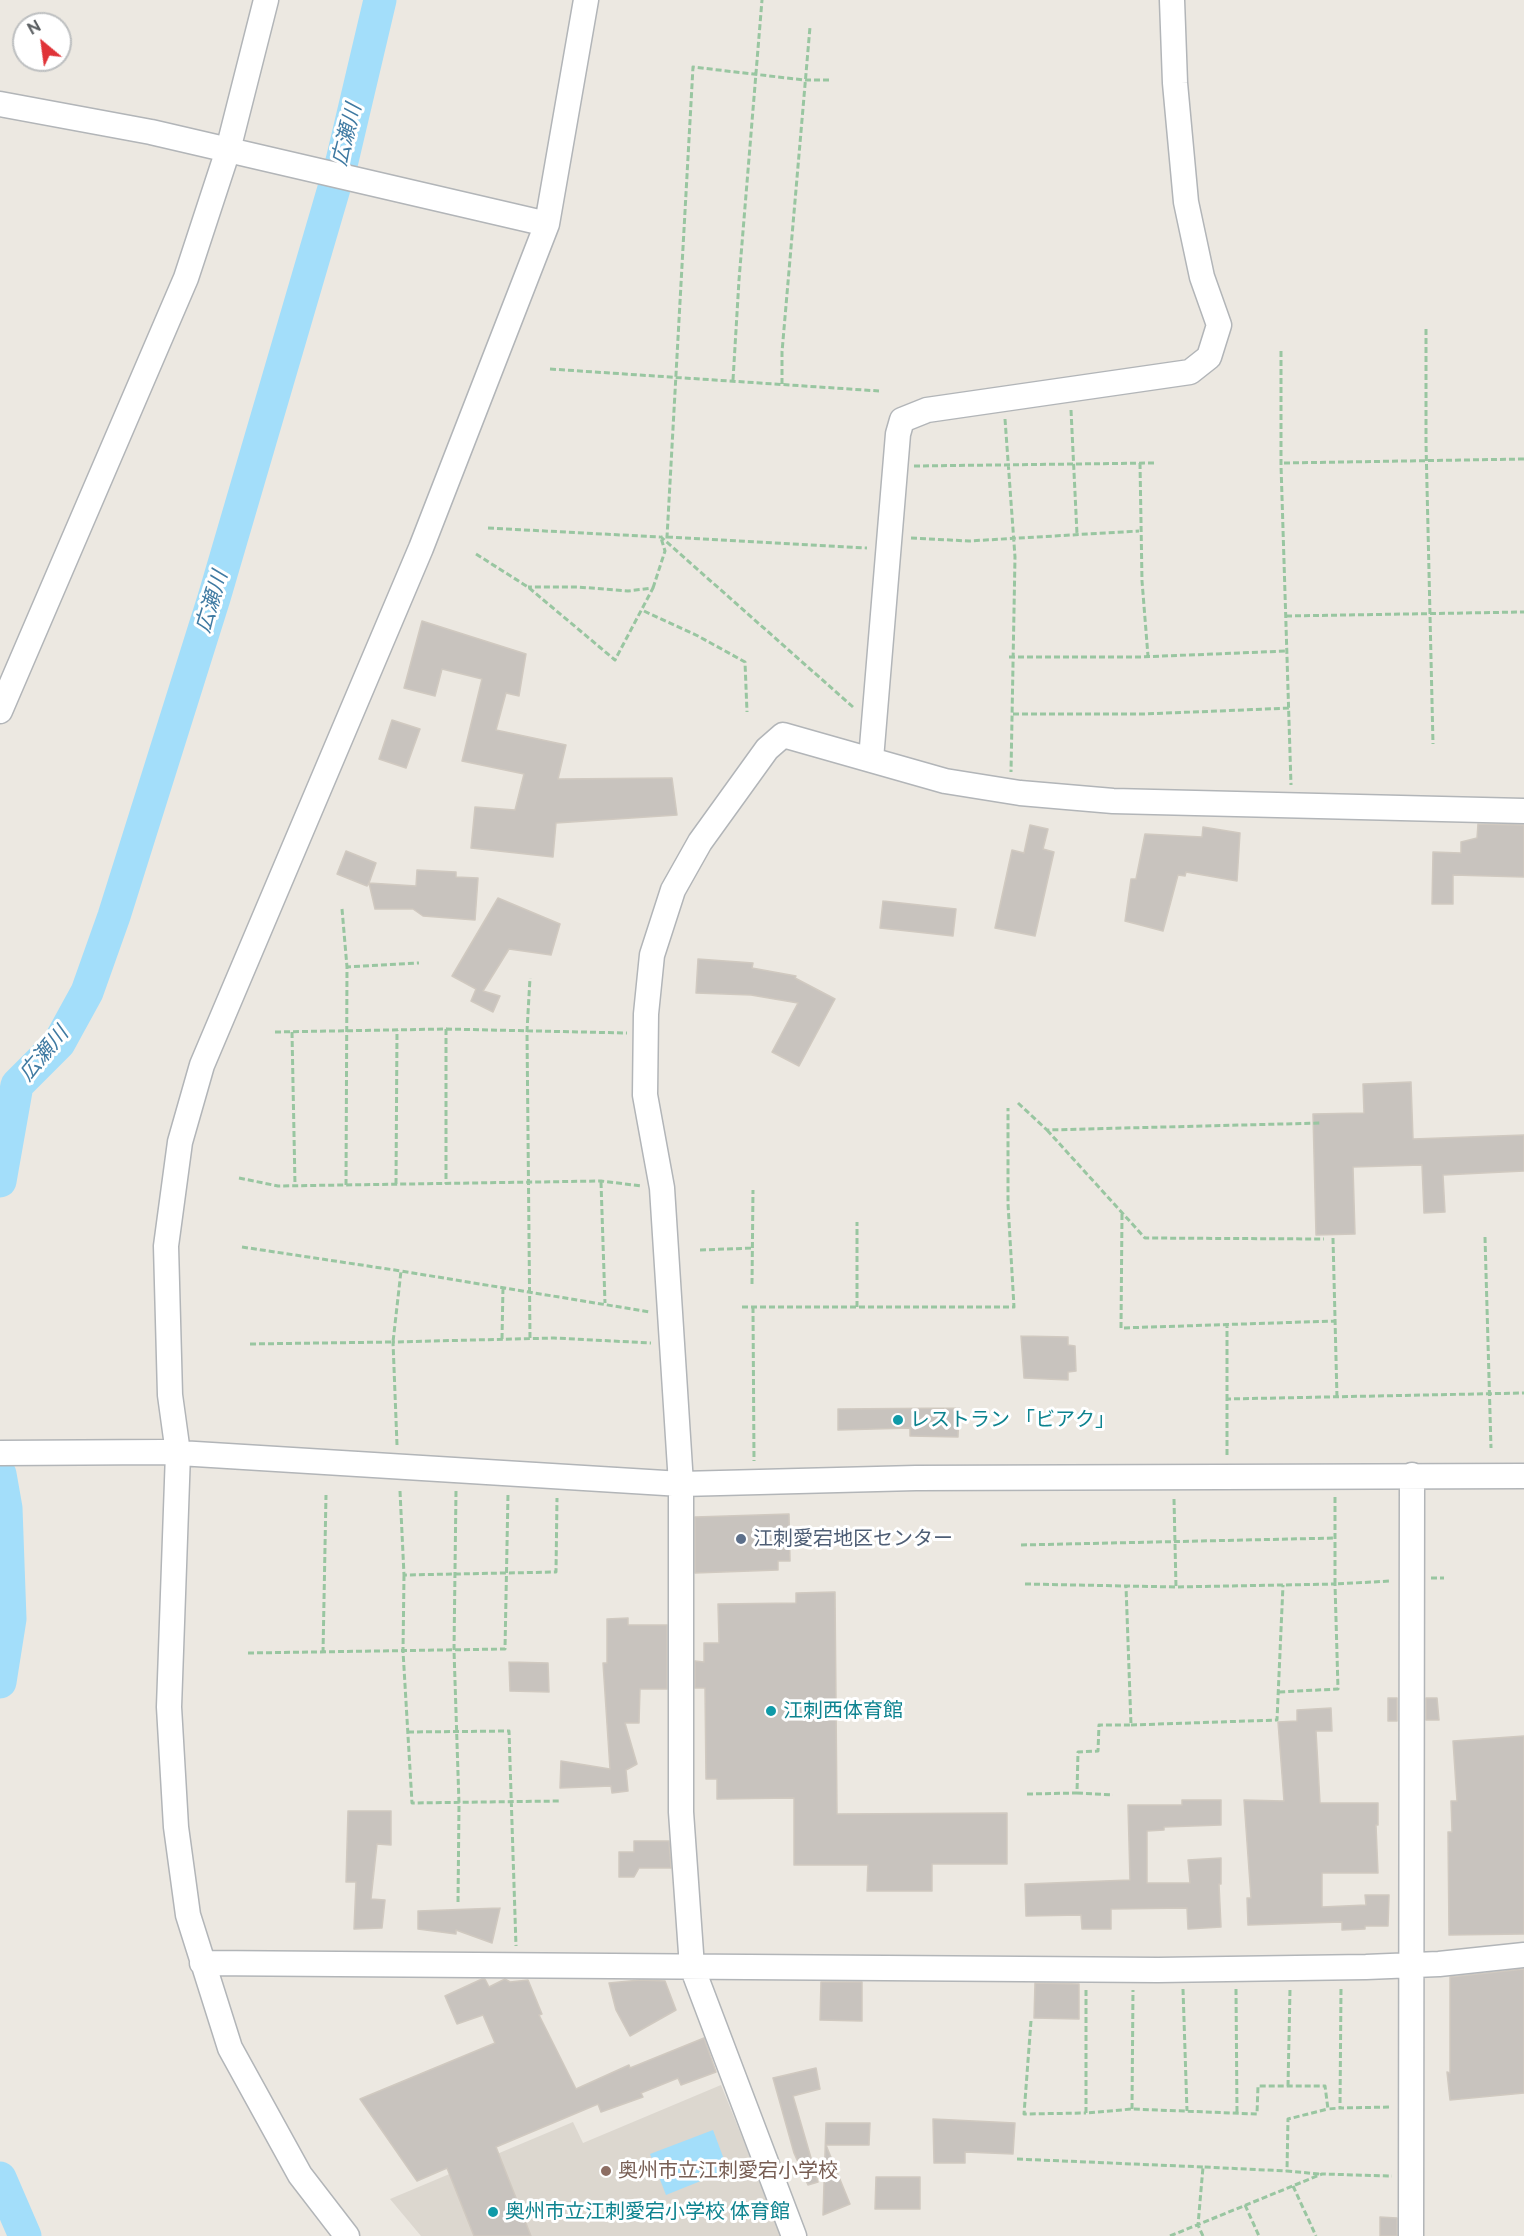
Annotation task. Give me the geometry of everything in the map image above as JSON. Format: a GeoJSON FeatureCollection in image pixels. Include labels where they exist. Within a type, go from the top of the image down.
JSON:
{"type":"FeatureCollection","features":[{"type":"Feature","properties":{"kind":"street"},"geometry":{"type":"LineString","coordinates":[[0,711],[186,278],[228,150],[266,0]]}},
{"type":"Feature","properties":{"kind":"street"},"geometry":{"type":"LineString","coordinates":[[347,2236],[300,2175],[230,2048],[188,1915],[178,1838],[169,1707],[170,1395],[166,1246],[180,1142],[202,1065],[421,548],[547,224],[586,0]]}},
{"type":"Feature","properties":{"kind":"street"},"geometry":{"type":"LineString","coordinates":[[871,759],[898,434],[902,420],[927,410],[1190,372],[1209,357],[1219,325],[1202,277],[1186,202],[1175,83],[1172,0]]}},
{"type":"Feature","properties":{"kind":"street"},"geometry":{"type":"LineString","coordinates":[[0,104],[151,132],[547,224]]}},
{"type":"Feature","properties":{"kind":"street"},"geometry":{"type":"LineString","coordinates":[[794,2236],[693,1967],[681,1812],[681,1484],[662,1188],[645,1095],[646,1033],[652,955],[674,890],[693,851],[767,749],[783,735],[945,781],[1020,793],[1113,801],[1524,811]]}},
{"type":"Feature","properties":{"kind":"street"},"geometry":{"type":"LineString","coordinates":[[0,1453],[170,1452],[681,1484],[916,1478],[1412,1474],[1524,1476]]}},
{"type":"Feature","properties":{"kind":"street"},"geometry":{"type":"LineString","coordinates":[[1411,2236],[1412,1474]]}},
{"type":"Feature","properties":{"kind":"street"},"geometry":{"type":"LineString","coordinates":[[202,1963],[1182,1970],[1411,1965],[1524,1955]]}},
{"type":"Feature","properties":{"kind":"path"},"geometry":{"type":"LineString","coordinates":[[734,380],[739,280],[762,0]]}},
{"type":"Feature","properties":{"kind":"path"},"geometry":{"type":"LineString","coordinates":[[782,384],[783,340],[810,27]]}},
{"type":"Feature","properties":{"kind":"path"},"geometry":{"type":"LineString","coordinates":[[667,537],[693,67],[756,75],[829,80]]}},
{"type":"Feature","properties":{"kind":"path"},"geometry":{"type":"LineString","coordinates":[[1426,329],[1426,443],[1434,744]]}},
{"type":"Feature","properties":{"kind":"path"},"geometry":{"type":"LineString","coordinates":[[1281,351],[1281,465],[1292,795]]}},
{"type":"Feature","properties":{"kind":"path"},"geometry":{"type":"LineString","coordinates":[[550,369],[879,391]]}},
{"type":"Feature","properties":{"kind":"path"},"geometry":{"type":"LineString","coordinates":[[1071,403],[1077,534]]}},
{"type":"Feature","properties":{"kind":"path"},"geometry":{"type":"LineString","coordinates":[[1005,411],[1015,557],[1011,780]]}},
{"type":"Feature","properties":{"kind":"path"},"geometry":{"type":"LineString","coordinates":[[1284,463],[1524,459]]}},
{"type":"Feature","properties":{"kind":"path"},"geometry":{"type":"LineString","coordinates":[[1140,463],[1142,581],[1148,657]]}},
{"type":"Feature","properties":{"kind":"path"},"geometry":{"type":"LineString","coordinates":[[908,466],[1155,463]]}},
{"type":"Feature","properties":{"kind":"path"},"geometry":{"type":"LineString","coordinates":[[488,528],[875,548]]}},
{"type":"Feature","properties":{"kind":"path"},"geometry":{"type":"LineString","coordinates":[[911,538],[969,541],[1139,531]]}},
{"type":"Feature","properties":{"kind":"path"},"geometry":{"type":"LineString","coordinates":[[476,554],[528,587],[615,660],[653,588],[665,551],[661,537]]}},
{"type":"Feature","properties":{"kind":"path"},"geometry":{"type":"LineString","coordinates":[[661,537],[857,710]]}},
{"type":"Feature","properties":{"kind":"path"},"geometry":{"type":"LineString","coordinates":[[528,587],[578,587],[628,591],[653,588]]}},
{"type":"Feature","properties":{"kind":"path"},"geometry":{"type":"LineString","coordinates":[[644,611],[746,662],[747,712]]}},
{"type":"Feature","properties":{"kind":"path"},"geometry":{"type":"LineString","coordinates":[[1286,616],[1524,612]]}},
{"type":"Feature","properties":{"kind":"path"},"geometry":{"type":"LineString","coordinates":[[1009,657],[1140,657],[1287,651]]}},
{"type":"Feature","properties":{"kind":"path"},"geometry":{"type":"LineString","coordinates":[[1013,714],[1144,714],[1291,708]]}},
{"type":"Feature","properties":{"kind":"path"},"geometry":{"type":"LineString","coordinates":[[342,909],[347,1031],[346,1185]]}},
{"type":"Feature","properties":{"kind":"path"},"geometry":{"type":"LineString","coordinates":[[346,967],[419,963]]}},
{"type":"Feature","properties":{"kind":"path"},"geometry":{"type":"LineString","coordinates":[[530,978],[527,1031],[530,1338]]}},
{"type":"Feature","properties":{"kind":"path"},"geometry":{"type":"LineString","coordinates":[[275,1032],[446,1029],[646,1033]]}},
{"type":"Feature","properties":{"kind":"path"},"geometry":{"type":"LineString","coordinates":[[446,1029],[446,1184]]}},
{"type":"Feature","properties":{"kind":"path"},"geometry":{"type":"LineString","coordinates":[[396,1184],[397,1030]]}},
{"type":"Feature","properties":{"kind":"path"},"geometry":{"type":"LineString","coordinates":[[292,1032],[295,1185]]}},
{"type":"Feature","properties":{"kind":"path"},"geometry":{"type":"LineString","coordinates":[[1018,1103],[1047,1130],[1145,1238],[1324,1239]]}},
{"type":"Feature","properties":{"kind":"path"},"geometry":{"type":"LineString","coordinates":[[742,1307],[1014,1306],[1008,1204],[1008,1108]]}},
{"type":"Feature","properties":{"kind":"path"},"geometry":{"type":"LineString","coordinates":[[1047,1130],[1322,1123]]}},
{"type":"Feature","properties":{"kind":"path"},"geometry":{"type":"LineString","coordinates":[[239,1178],[278,1186],[601,1182],[662,1188]]}},
{"type":"Feature","properties":{"kind":"path"},"geometry":{"type":"LineString","coordinates":[[601,1182],[605,1303]]}},
{"type":"Feature","properties":{"kind":"path"},"geometry":{"type":"LineString","coordinates":[[752,1284],[753,1190]]}},
{"type":"Feature","properties":{"kind":"path"},"geometry":{"type":"LineString","coordinates":[[1122,1214],[1121,1328],[1335,1321]]}},
{"type":"Feature","properties":{"kind":"path"},"geometry":{"type":"LineString","coordinates":[[857,1222],[857,1306]]}},
{"type":"Feature","properties":{"kind":"path"},"geometry":{"type":"LineString","coordinates":[[1485,1237],[1491,1448]]}},
{"type":"Feature","properties":{"kind":"path"},"geometry":{"type":"LineString","coordinates":[[1333,1238],[1337,1398]]}},
{"type":"Feature","properties":{"kind":"path"},"geometry":{"type":"LineString","coordinates":[[242,1246],[605,1303],[670,1316]]}},
{"type":"Feature","properties":{"kind":"path"},"geometry":{"type":"LineString","coordinates":[[700,1250],[754,1248]]}},
{"type":"Feature","properties":{"kind":"path"},"geometry":{"type":"LineString","coordinates":[[397,1445],[393,1342],[401,1271]]}},
{"type":"Feature","properties":{"kind":"path"},"geometry":{"type":"LineString","coordinates":[[502,1339],[503,1287]]}},
{"type":"Feature","properties":{"kind":"path"},"geometry":{"type":"LineString","coordinates":[[753,1307],[754,1470]]}},
{"type":"Feature","properties":{"kind":"path"},"geometry":{"type":"LineString","coordinates":[[1227,1323],[1227,1408]]}},
{"type":"Feature","properties":{"kind":"path"},"geometry":{"type":"LineString","coordinates":[[250,1344],[530,1338],[672,1345]]}},
{"type":"Feature","properties":{"kind":"path"},"geometry":{"type":"LineString","coordinates":[[1227,1455],[1227,1399],[1524,1393]]}},
{"type":"Feature","properties":{"kind":"path"},"geometry":{"type":"LineString","coordinates":[[1174,1488],[1176,1587]]}},
{"type":"Feature","properties":{"kind":"path"},"geometry":{"type":"LineString","coordinates":[[404,1575],[556,1572],[557,1489]]}},
{"type":"Feature","properties":{"kind":"path"},"geometry":{"type":"LineString","coordinates":[[248,1653],[505,1649],[504,1573],[508,1490]]}},
{"type":"Feature","properties":{"kind":"path"},"geometry":{"type":"LineString","coordinates":[[400,1491],[404,1575],[403,1651],[412,1803],[559,1802]]}},
{"type":"Feature","properties":{"kind":"path"},"geometry":{"type":"LineString","coordinates":[[456,1491],[454,1650],[459,1804],[458,1903]]}},
{"type":"Feature","properties":{"kind":"path"},"geometry":{"type":"LineString","coordinates":[[323,1653],[326,1495]]}},
{"type":"Feature","properties":{"kind":"path"},"geometry":{"type":"LineString","coordinates":[[1278,1692],[1338,1689],[1335,1496]]}},
{"type":"Feature","properties":{"kind":"path"},"geometry":{"type":"LineString","coordinates":[[1021,1545],[1175,1544],[1335,1538]]}},
{"type":"Feature","properties":{"kind":"path"},"geometry":{"type":"LineString","coordinates":[[1422,1579],[1444,1578]]}},
{"type":"Feature","properties":{"kind":"path"},"geometry":{"type":"LineString","coordinates":[[1024,1584],[1176,1587],[1335,1584],[1401,1580]]}},
{"type":"Feature","properties":{"kind":"path"},"geometry":{"type":"LineString","coordinates":[[1077,1793],[1078,1752],[1098,1751],[1099,1725],[1277,1720],[1283,1585]]}},
{"type":"Feature","properties":{"kind":"path"},"geometry":{"type":"LineString","coordinates":[[1126,1586],[1131,1725]]}},
{"type":"Feature","properties":{"kind":"path"},"geometry":{"type":"LineString","coordinates":[[408,1732],[508,1731],[516,1948]]}},
{"type":"Feature","properties":{"kind":"path"},"geometry":{"type":"LineString","coordinates":[[1027,1794],[1113,1795]]}},
{"type":"Feature","properties":{"kind":"path"},"geometry":{"type":"LineString","coordinates":[[1288,2086],[1290,1968]]}},
{"type":"Feature","properties":{"kind":"path"},"geometry":{"type":"LineString","coordinates":[[1340,2108],[1342,1968]]}},
{"type":"Feature","properties":{"kind":"path"},"geometry":{"type":"LineString","coordinates":[[1236,1969],[1237,2113]]}},
{"type":"Feature","properties":{"kind":"path"},"geometry":{"type":"LineString","coordinates":[[1085,1970],[1086,2113]]}},
{"type":"Feature","properties":{"kind":"path"},"geometry":{"type":"LineString","coordinates":[[1132,2109],[1133,1970]]}},
{"type":"Feature","properties":{"kind":"path"},"geometry":{"type":"LineString","coordinates":[[1182,1970],[1187,2111]]}},
{"type":"Feature","properties":{"kind":"path"},"geometry":{"type":"LineString","coordinates":[[1031,2021],[1024,2114],[1086,2113],[1132,2109],[1257,2114],[1258,2086],[1325,2086],[1328,2109]]}},
{"type":"Feature","properties":{"kind":"path"},"geometry":{"type":"LineString","coordinates":[[1287,2171],[1288,2119],[1328,2109],[1411,2107]]}},
{"type":"Feature","properties":{"kind":"path"},"geometry":{"type":"LineString","coordinates":[[1017,2159],[1322,2174],[1411,2176]]}},
{"type":"Feature","properties":{"kind":"path"},"geometry":{"type":"LineString","coordinates":[[1203,2167],[1198,2225],[1203,2236]]}},
{"type":"Feature","properties":{"kind":"path"},"geometry":{"type":"LineString","coordinates":[[1170,2236],[1322,2174]]}},
{"type":"Feature","properties":{"kind":"path"},"geometry":{"type":"LineString","coordinates":[[1293,2186],[1316,2236]]}},
{"type":"Feature","properties":{"kind":"path"},"geometry":{"type":"LineString","coordinates":[[1245,2205],[1259,2236]]}},
{"type":"Feature","properties":{"kind":"shaded area","name":"奥州市立江刺愛宕小学校"},"geometry":{"type":"Polygon","coordinates":[[[721,2085],[782,2236],[421,2236],[390,2199],[573,2122],[583,2143],[721,2085]]]}},
{"type":"Feature","properties":{"kind":"water"},"geometry":{"type":"Polygon","coordinates":[[[713,2130],[728,2170],[666,2195],[650,2154],[713,2130]]]}},
{"type":"Feature","properties":{"kind":"building"},"geometry":{"type":"Polygon","coordinates":[[[422,621],[526,654],[519,696],[506,693],[496,730],[566,745],[558,779],[672,778],[677,815],[556,823],[553,857],[471,848],[475,807],[515,810],[524,774],[462,761],[482,679],[442,669],[435,696],[404,688],[422,621]]]}},
{"type":"Feature","properties":{"kind":"building"},"geometry":{"type":"Polygon","coordinates":[[[392,720],[420,729],[406,768],[379,759],[392,720]]]}},
{"type":"Feature","properties":{"kind":"building"},"geometry":{"type":"Polygon","coordinates":[[[1478,824],[1524,825],[1524,877],[1453,875],[1453,904],[1432,904],[1433,852],[1461,853],[1461,842],[1477,838],[1478,824]]]}},
{"type":"Feature","properties":{"kind":"building"},"geometry":{"type":"Polygon","coordinates":[[[1030,825],[1048,829],[1043,849],[1054,852],[1035,936],[995,928],[1012,850],[1024,853],[1030,825]]]}},
{"type":"Feature","properties":{"kind":"building"},"geometry":{"type":"Polygon","coordinates":[[[1203,827],[1240,833],[1237,881],[1186,872],[1185,876],[1178,875],[1163,931],[1125,921],[1131,879],[1136,879],[1145,834],[1202,837],[1203,827]]]}},
{"type":"Feature","properties":{"kind":"building"},"geometry":{"type":"Polygon","coordinates":[[[346,851],[376,863],[367,886],[337,874],[346,851]]]}},
{"type":"Feature","properties":{"kind":"building"},"geometry":{"type":"Polygon","coordinates":[[[417,870],[456,872],[456,877],[478,878],[475,920],[423,916],[413,909],[375,909],[369,883],[416,886],[417,870]]]}},
{"type":"Feature","properties":{"kind":"building"},"geometry":{"type":"Polygon","coordinates":[[[498,898],[560,924],[551,955],[509,949],[483,991],[500,996],[493,1012],[471,1001],[476,989],[452,976],[498,898]]]}},
{"type":"Feature","properties":{"kind":"building"},"geometry":{"type":"Polygon","coordinates":[[[883,901],[956,909],[953,936],[880,928],[883,901]]]}},
{"type":"Feature","properties":{"kind":"building"},"geometry":{"type":"Polygon","coordinates":[[[698,959],[753,963],[752,968],[796,976],[795,978],[835,999],[799,1066],[772,1052],[798,1003],[751,995],[696,993],[698,959]]]}},
{"type":"Feature","properties":{"kind":"building"},"geometry":{"type":"Polygon","coordinates":[[[1411,1082],[1413,1139],[1524,1135],[1524,1171],[1443,1175],[1445,1212],[1424,1213],[1422,1165],[1353,1167],[1355,1234],[1316,1235],[1313,1114],[1364,1113],[1363,1084],[1411,1082]]]}},
{"type":"Feature","properties":{"kind":"building"},"geometry":{"type":"Polygon","coordinates":[[[1021,1336],[1068,1337],[1068,1345],[1075,1346],[1076,1371],[1068,1372],[1068,1380],[1024,1378],[1021,1336]]]}},
{"type":"Feature","properties":{"kind":"building","name":"レストラン 「ビアク」"},"geometry":{"type":"Polygon","coordinates":[[[959,1408],[958,1437],[910,1436],[910,1428],[838,1430],[838,1409],[959,1408]]]}},
{"type":"Feature","properties":{"kind":"building","name":"江刺愛宕地区センター"},"geometry":{"type":"Polygon","coordinates":[[[789,1514],[790,1561],[778,1561],[778,1570],[695,1573],[695,1517],[789,1514]]]}},
{"type":"Feature","properties":{"kind":"building","name":"江刺西体育館"},"geometry":{"type":"Polygon","coordinates":[[[835,1592],[837,1814],[1007,1813],[1007,1864],[932,1864],[932,1891],[867,1891],[868,1865],[794,1865],[794,1798],[717,1799],[717,1779],[706,1779],[705,1688],[695,1688],[695,1661],[704,1662],[704,1643],[719,1643],[718,1604],[796,1603],[796,1593],[835,1592]]]}},
{"type":"Feature","properties":{"kind":"building"},"geometry":{"type":"Polygon","coordinates":[[[628,1618],[628,1625],[667,1625],[667,1689],[640,1689],[639,1723],[625,1723],[637,1764],[626,1770],[628,1791],[612,1793],[611,1786],[560,1788],[561,1761],[610,1769],[603,1663],[607,1663],[607,1619],[628,1618]]]}},
{"type":"Feature","properties":{"kind":"building"},"geometry":{"type":"Polygon","coordinates":[[[509,1662],[548,1663],[549,1692],[510,1691],[509,1662]]]}},
{"type":"Feature","properties":{"kind":"building"},"geometry":{"type":"Polygon","coordinates":[[[1388,1698],[1397,1698],[1397,1721],[1388,1721],[1388,1698]]]}},
{"type":"Feature","properties":{"kind":"building"},"geometry":{"type":"Polygon","coordinates":[[[1426,1698],[1437,1698],[1439,1720],[1426,1720],[1426,1698]]]}},
{"type":"Feature","properties":{"kind":"building"},"geometry":{"type":"Polygon","coordinates":[[[1331,1708],[1332,1731],[1316,1731],[1320,1803],[1378,1803],[1378,1825],[1376,1825],[1378,1873],[1322,1873],[1322,1907],[1366,1905],[1365,1895],[1389,1895],[1388,1926],[1365,1926],[1365,1929],[1342,1930],[1342,1922],[1248,1925],[1247,1898],[1251,1898],[1244,1800],[1284,1801],[1278,1722],[1297,1721],[1297,1710],[1331,1708]]]}},
{"type":"Feature","properties":{"kind":"building"},"geometry":{"type":"Polygon","coordinates":[[[1524,1736],[1524,1934],[1449,1935],[1448,1832],[1452,1832],[1451,1801],[1457,1801],[1453,1741],[1524,1736]]]}},
{"type":"Feature","properties":{"kind":"building"},"geometry":{"type":"Polygon","coordinates":[[[1182,1800],[1221,1800],[1221,1825],[1164,1827],[1164,1830],[1147,1831],[1147,1883],[1190,1883],[1188,1860],[1221,1858],[1221,1884],[1219,1884],[1221,1927],[1188,1929],[1187,1908],[1111,1909],[1111,1929],[1082,1929],[1081,1915],[1026,1916],[1025,1884],[1130,1880],[1128,1805],[1182,1805],[1182,1800]]]}},
{"type":"Feature","properties":{"kind":"building"},"geometry":{"type":"Polygon","coordinates":[[[348,1811],[391,1811],[391,1845],[377,1844],[371,1899],[385,1900],[382,1928],[354,1929],[356,1882],[346,1882],[348,1811]]]}},
{"type":"Feature","properties":{"kind":"building"},"geometry":{"type":"Polygon","coordinates":[[[634,1841],[669,1841],[671,1868],[639,1868],[634,1877],[619,1877],[619,1852],[634,1852],[634,1841]]]}},
{"type":"Feature","properties":{"kind":"building"},"geometry":{"type":"Polygon","coordinates":[[[500,1908],[492,1943],[456,1930],[456,1934],[418,1929],[418,1911],[500,1908]]]}},
{"type":"Feature","properties":{"kind":"building"},"geometry":{"type":"Polygon","coordinates":[[[1524,1969],[1524,2093],[1450,2100],[1447,2072],[1450,2073],[1450,1977],[1524,1969]]]}},
{"type":"Feature","properties":{"kind":"building"},"geometry":{"type":"Polygon","coordinates":[[[485,1979],[489,1987],[505,1979],[510,1982],[528,1980],[542,2014],[539,2015],[576,2089],[629,2065],[630,2068],[704,2038],[716,2072],[681,2085],[678,2078],[641,2093],[643,2097],[601,2112],[598,2104],[496,2147],[531,2236],[474,2236],[447,2168],[417,2181],[360,2099],[495,2043],[483,2015],[457,2024],[445,1996],[485,1979]]]}},
{"type":"Feature","properties":{"kind":"building"},"geometry":{"type":"Polygon","coordinates":[[[640,1980],[665,1981],[676,2010],[630,2036],[616,2010],[609,1983],[640,1980]]]}},
{"type":"Feature","properties":{"kind":"building"},"geometry":{"type":"Polygon","coordinates":[[[821,1982],[862,1982],[862,2021],[820,2020],[821,1982]]]}},
{"type":"Feature","properties":{"kind":"building"},"geometry":{"type":"Polygon","coordinates":[[[1035,1983],[1079,1984],[1079,2019],[1034,2018],[1035,1983]]]}},
{"type":"Feature","properties":{"kind":"building"},"geometry":{"type":"Polygon","coordinates":[[[816,2068],[820,2089],[793,2096],[818,2182],[808,2185],[794,2153],[773,2078],[816,2068]]]}},
{"type":"Feature","properties":{"kind":"building"},"geometry":{"type":"Polygon","coordinates":[[[933,2119],[1015,2123],[1013,2154],[965,2152],[965,2163],[934,2163],[933,2119]]]}},
{"type":"Feature","properties":{"kind":"building"},"geometry":{"type":"Polygon","coordinates":[[[826,2123],[870,2123],[869,2145],[826,2145],[850,2204],[823,2215],[826,2123]]]}},
{"type":"Feature","properties":{"kind":"building"},"geometry":{"type":"Polygon","coordinates":[[[876,2177],[920,2177],[920,2209],[875,2209],[876,2177]]]}},
{"type":"Feature","properties":{"kind":"building"},"geometry":{"type":"Polygon","coordinates":[[[1380,2217],[1397,2218],[1397,2236],[1380,2236],[1380,2217]]]}},
{"type":"Feature","properties":{"kind":"waterway","name":"広瀬川"},"geometry":{"type":"LineString","coordinates":[[0,1181],[17,1085],[59,1043],[87,992],[114,916],[214,598],[342,161],[380,0]]}},
{"type":"Feature","properties":{"kind":"waterway","name":"広瀬川"},"geometry":{"type":"LineString","coordinates":[[0,1474],[6,1508],[10,1619],[0,1682]]}},
{"type":"Feature","properties":{"kind":"waterway","name":"広瀬川"},"geometry":{"type":"LineString","coordinates":[[0,2178],[25,2236]]}},
{"type":"Feature","properties":{"kind":"place","name":"レストラン 「ビアク」"},"geometry":{"type":"Point","coordinates":[898,1420]}},
{"type":"Feature","properties":{"kind":"place","name":"江刺愛宕地区センター"},"geometry":{"type":"Point","coordinates":[741,1539]}},
{"type":"Feature","properties":{"kind":"place","name":"江刺西体育館"},"geometry":{"type":"Point","coordinates":[771,1711]}},
{"type":"Feature","properties":{"kind":"place","name":"奥州市立江刺愛宕小学校"},"geometry":{"type":"Point","coordinates":[606,2171]}},
{"type":"Feature","properties":{"kind":"place","name":"奥州市立江刺愛宕小学校 体育館"},"geometry":{"type":"Point","coordinates":[493,2212]}}]}
